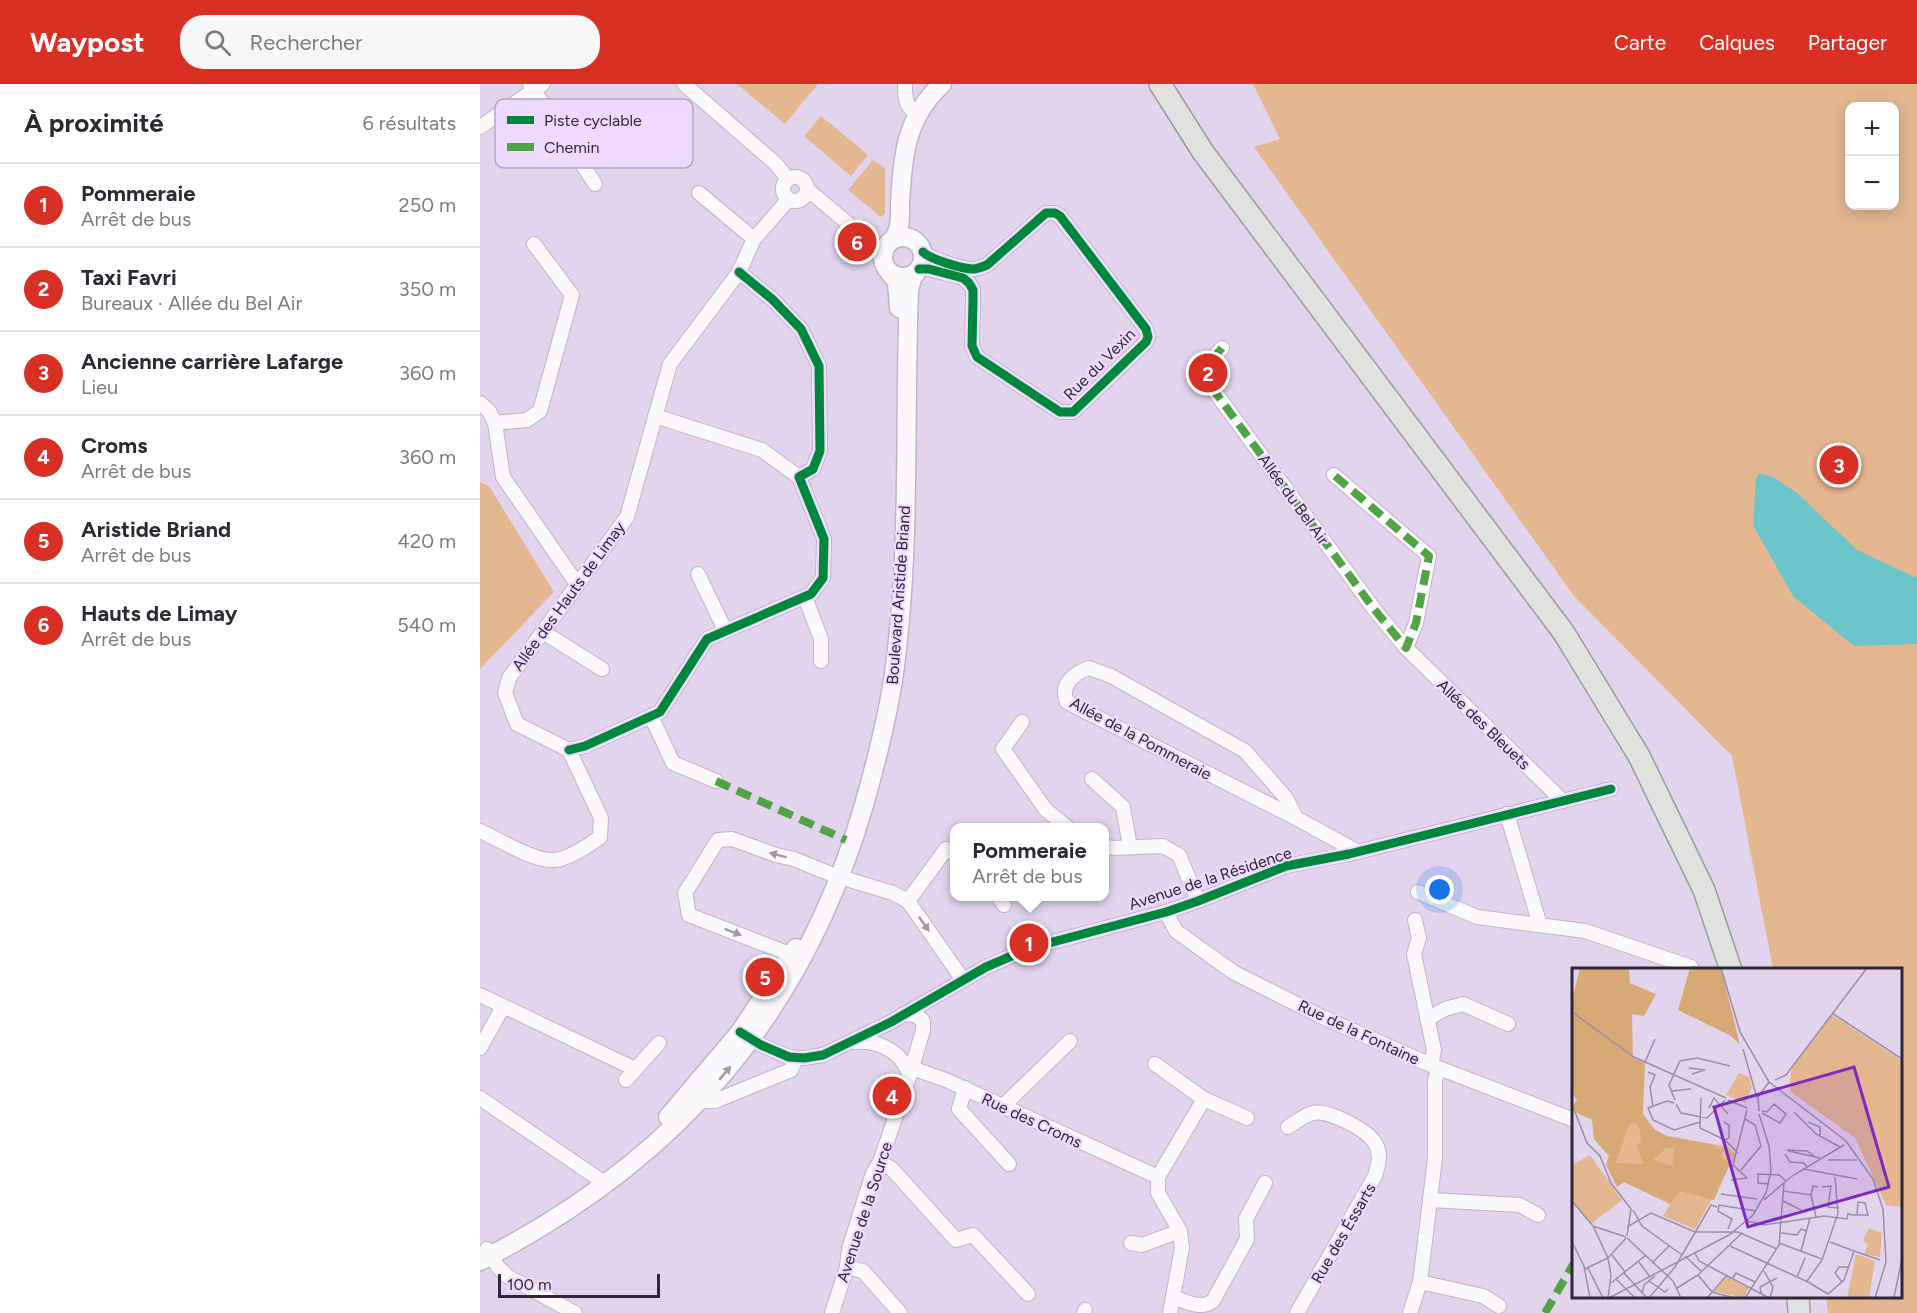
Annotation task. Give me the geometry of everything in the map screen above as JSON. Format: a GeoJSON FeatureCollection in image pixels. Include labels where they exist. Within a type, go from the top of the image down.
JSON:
{"type":"FeatureCollection","features":[{"type":"Feature","properties":{"kind":"main road","name":"Boulevard Aristide Briand"},"geometry":{"type":"LineString","coordinates":[[603,1181],[746,1036],[788,986],[824,914],[836,876],[873,747],[884,696],[891,634],[898,533],[899,336],[898,286],[889,253],[899,226],[902,168],[906,145],[916,114],[927,98],[942,84]]}},
{"type":"Feature","properties":{"kind":"main road"},"geometry":{"type":"LineString","coordinates":[[1160,84],[1203,152],[1564,633],[1649,776],[1704,890],[1731,968]]}},
{"type":"Feature","properties":{"kind":"main road","name":"Boulevard Aristide Briand"},"geometry":{"type":"LineString","coordinates":[[484,1254],[633,1162],[708,1101],[836,876],[875,768],[895,667],[904,558],[909,291],[918,259],[910,230],[906,145]]}},
{"type":"Feature","properties":{"kind":"main road"},"geometry":{"type":"LineString","coordinates":[[907,237],[918,259],[903,277],[889,253],[907,237]]}},
{"type":"Feature","properties":{"kind":"main road"},"geometry":{"type":"LineString","coordinates":[[1798,1298],[1799,1313]]}},
{"type":"Feature","properties":{"kind":"street"},"geometry":{"type":"LineString","coordinates":[[684,84],[775,163],[788,179]]}},
{"type":"Feature","properties":{"kind":"street"},"geometry":{"type":"LineString","coordinates":[[905,84],[906,103],[908,108],[916,114]]}},
{"type":"Feature","properties":{"kind":"street"},"geometry":{"type":"LineString","coordinates":[[518,99],[535,86],[543,99]]}},
{"type":"Feature","properties":{"kind":"street"},"geometry":{"type":"LineString","coordinates":[[480,127],[495,116]]}},
{"type":"Feature","properties":{"kind":"street"},"geometry":{"type":"LineString","coordinates":[[585,168],[595,184]]}},
{"type":"Feature","properties":{"kind":"street"},"geometry":{"type":"LineString","coordinates":[[788,179],[799,178],[805,182],[807,189],[864,237],[889,253]]}},
{"type":"Feature","properties":{"kind":"street"},"geometry":{"type":"LineString","coordinates":[[788,179],[782,189],[788,200],[795,202],[802,199],[807,189]]}},
{"type":"Feature","properties":{"kind":"street"},"geometry":{"type":"LineString","coordinates":[[699,193],[754,239]]}},
{"type":"Feature","properties":{"kind":"street","name":"Allée des Hauts de Limay"},"geometry":{"type":"LineString","coordinates":[[569,750],[517,724],[505,693],[508,678],[627,517],[670,364],[740,272],[754,239],[788,200]]}},
{"type":"Feature","properties":{"kind":"street","name":"Rue du Vexin"},"geometry":{"type":"LineString","coordinates":[[1046,213],[1055,213],[1060,216],[1146,329],[1148,337],[1146,342],[1073,412],[1060,412],[977,357],[972,346],[973,290],[969,283],[963,278],[929,269],[918,259],[934,259],[966,269],[987,265],[1046,213]]}},
{"type":"Feature","properties":{"kind":"street"},"geometry":{"type":"LineString","coordinates":[[495,423],[527,420],[540,411],[572,295],[534,244]]}},
{"type":"Feature","properties":{"kind":"street"},"geometry":{"type":"LineString","coordinates":[[740,272],[772,299],[801,329],[819,366],[820,451],[813,469],[799,477]]}},
{"type":"Feature","properties":{"kind":"street","name":"Allée du Bel Air"},"geometry":{"type":"LineString","coordinates":[[1221,348],[1206,365],[1205,372],[1208,381],[1374,609],[1407,648]]}},
{"type":"Feature","properties":{"kind":"street"},"geometry":{"type":"LineString","coordinates":[[480,403],[489,411],[495,423],[503,477],[578,584]]}},
{"type":"Feature","properties":{"kind":"street"},"geometry":{"type":"LineString","coordinates":[[480,831],[535,856],[555,860],[589,846],[600,837],[601,818],[569,750],[585,746],[660,712],[707,639],[811,594],[823,578],[824,539],[799,477],[762,450],[655,416]]}},
{"type":"Feature","properties":{"kind":"street"},"geometry":{"type":"LineString","coordinates":[[1334,475],[1429,556],[1416,623],[1407,648]]}},
{"type":"Feature","properties":{"kind":"street"},"geometry":{"type":"LineString","coordinates":[[698,573],[724,630]]}},
{"type":"Feature","properties":{"kind":"street"},"geometry":{"type":"LineString","coordinates":[[805,597],[820,639],[821,661]]}},
{"type":"Feature","properties":{"kind":"street"},"geometry":{"type":"LineString","coordinates":[[543,632],[602,669]]}},
{"type":"Feature","properties":{"kind":"street","name":"Allée des Bleuets"},"geometry":{"type":"LineString","coordinates":[[1407,648],[1562,800]]}},
{"type":"Feature","properties":{"kind":"street","name":"Allée de la Pommeraie"},"geometry":{"type":"LineString","coordinates":[[1296,818],[1286,798],[1245,751],[1111,676],[1089,668],[1076,673],[1067,684],[1064,695],[1067,702],[1296,818],[1358,852]]}},
{"type":"Feature","properties":{"kind":"street"},"geometry":{"type":"LineString","coordinates":[[651,716],[673,763],[716,781]]}},
{"type":"Feature","properties":{"kind":"street"},"geometry":{"type":"LineString","coordinates":[[1022,722],[1004,748],[1046,810],[1062,823]]}},
{"type":"Feature","properties":{"kind":"street"},"geometry":{"type":"LineString","coordinates":[[1092,779],[1123,807],[1130,846]]}},
{"type":"Feature","properties":{"kind":"street","name":"Avenue de la Résidence"},"geometry":{"type":"LineString","coordinates":[[746,1036],[783,1055],[796,1058],[823,1055],[896,1019],[986,967],[1030,948],[1166,912],[1286,866],[1358,852],[1611,789]]}},
{"type":"Feature","properties":{"kind":"street"},"geometry":{"type":"LineString","coordinates":[[1507,814],[1540,925]]}},
{"type":"Feature","properties":{"kind":"street"},"geometry":{"type":"LineString","coordinates":[[792,955],[689,915],[685,893],[718,840],[732,839],[794,859],[836,876],[893,893],[908,901],[963,980]]}},
{"type":"Feature","properties":{"kind":"street"},"geometry":{"type":"LineString","coordinates":[[1109,847],[1163,846],[1179,855],[1198,901]]}},
{"type":"Feature","properties":{"kind":"street"},"geometry":{"type":"LineString","coordinates":[[908,901],[946,849],[950,852]]}},
{"type":"Feature","properties":{"kind":"street"},"geometry":{"type":"LineString","coordinates":[[1418,892],[1477,917],[1585,931],[1691,967]]}},
{"type":"Feature","properties":{"kind":"street","name":"Rue de la Fontaine"},"geometry":{"type":"LineString","coordinates":[[1166,912],[1176,931],[1233,972],[1320,1016],[1435,1066],[1572,1119]]}},
{"type":"Feature","properties":{"kind":"street"},"geometry":{"type":"LineString","coordinates":[[1410,1313],[1420,1282],[1435,1158],[1434,1050],[1414,954],[1419,938],[1415,920]]}},
{"type":"Feature","properties":{"kind":"street","name":"Avenue de la Résidence"},"geometry":{"type":"LineString","coordinates":[[923,1030],[935,1001],[941,994]]}},
{"type":"Feature","properties":{"kind":"street"},"geometry":{"type":"LineString","coordinates":[[480,995],[631,1075],[659,1043]]}},
{"type":"Feature","properties":{"kind":"street"},"geometry":{"type":"LineString","coordinates":[[1427,1019],[1445,1009],[1463,1004],[1508,1024]]}},
{"type":"Feature","properties":{"kind":"street"},"geometry":{"type":"LineString","coordinates":[[480,1048],[503,1007]]}},
{"type":"Feature","properties":{"kind":"street"},"geometry":{"type":"LineString","coordinates":[[896,1019],[910,1014],[919,1017],[923,1022],[923,1030]]}},
{"type":"Feature","properties":{"kind":"street","name":"Avenue de la Source"},"geometry":{"type":"LineString","coordinates":[[896,1019],[887,1028],[887,1036],[903,1064]]}},
{"type":"Feature","properties":{"kind":"street","name":"Avenue de la Source"},"geometry":{"type":"LineString","coordinates":[[832,1313],[873,1173],[880,1162],[903,1064],[916,1051],[923,1030]]}},
{"type":"Feature","properties":{"kind":"street"},"geometry":{"type":"LineString","coordinates":[[1003,1106],[1070,1041]]}},
{"type":"Feature","properties":{"kind":"street"},"geometry":{"type":"LineString","coordinates":[[853,1042],[873,1042],[903,1064]]}},
{"type":"Feature","properties":{"kind":"street"},"geometry":{"type":"LineString","coordinates":[[708,1101],[791,1070],[796,1058]]}},
{"type":"Feature","properties":{"kind":"street","name":"Rue des Croms"},"geometry":{"type":"LineString","coordinates":[[903,1064],[965,1089],[1158,1177]]}},
{"type":"Feature","properties":{"kind":"street"},"geometry":{"type":"LineString","coordinates":[[1155,1064],[1204,1099],[1247,1118]]}},
{"type":"Feature","properties":{"kind":"street"},"geometry":{"type":"LineString","coordinates":[[965,1089],[959,1109],[1009,1164]]}},
{"type":"Feature","properties":{"kind":"street"},"geometry":{"type":"LineString","coordinates":[[480,1098],[603,1181]]}},
{"type":"Feature","properties":{"kind":"street"},"geometry":{"type":"LineString","coordinates":[[1170,1313],[1182,1248],[1180,1231],[1158,1193],[1158,1177],[1204,1099]]}},
{"type":"Feature","properties":{"kind":"street","name":"Rue des Éssarts"},"geometry":{"type":"LineString","coordinates":[[1288,1127],[1313,1113],[1332,1114],[1365,1132],[1376,1144],[1379,1158],[1375,1176],[1297,1313]]}},
{"type":"Feature","properties":{"kind":"street"},"geometry":{"type":"LineString","coordinates":[[880,1162],[892,1168],[956,1240],[973,1235],[1028,1294]]}},
{"type":"Feature","properties":{"kind":"street"},"geometry":{"type":"LineString","coordinates":[[1173,1298],[1200,1306],[1214,1301],[1247,1239],[1246,1219],[1265,1183]]}},
{"type":"Feature","properties":{"kind":"street"},"geometry":{"type":"LineString","coordinates":[[1430,1200],[1520,1205],[1538,1215]]}},
{"type":"Feature","properties":{"kind":"street"},"geometry":{"type":"LineString","coordinates":[[1131,1243],[1142,1245],[1180,1231]]}},
{"type":"Feature","properties":{"kind":"street"},"geometry":{"type":"LineString","coordinates":[[484,1254],[507,1276],[575,1313]]}},
{"type":"Feature","properties":{"kind":"street"},"geometry":{"type":"LineString","coordinates":[[847,1267],[863,1271],[900,1313]]}},
{"type":"Feature","properties":{"kind":"street"},"geometry":{"type":"LineString","coordinates":[[1420,1282],[1483,1296],[1499,1306]]}},
{"type":"Feature","properties":{"kind":"shaded area"},"geometry":{"type":"Polygon","coordinates":[[[737,84],[818,84],[785,124],[737,84]]]}},
{"type":"Feature","properties":{"kind":"shaded area"},"geometry":{"type":"Polygon","coordinates":[[[1253,84],[1917,84],[1917,1313],[1828,1313],[1826,1298],[1902,1298],[1902,968],[1773,968],[1732,756],[1574,596],[1254,147],[1280,139],[1253,84]]]}},
{"type":"Feature","properties":{"kind":"shaded area"},"geometry":{"type":"Polygon","coordinates":[[[821,116],[868,155],[851,176],[804,136],[821,116]]]}},
{"type":"Feature","properties":{"kind":"shaded area"},"geometry":{"type":"Polygon","coordinates":[[[873,160],[885,168],[885,214],[881,217],[848,190],[873,160]]]}},
{"type":"Feature","properties":{"kind":"shaded area"},"geometry":{"type":"Polygon","coordinates":[[[1759,473],[1773,477],[1797,493],[1857,550],[1917,578],[1917,644],[1854,646],[1793,596],[1753,525],[1756,479],[1759,473]]]}},
{"type":"Feature","properties":{"kind":"shaded area"},"geometry":{"type":"Polygon","coordinates":[[[480,482],[489,486],[554,592],[480,669],[480,482]]]}},
{"type":"Feature","properties":{"kind":"marked path"},"geometry":{"type":"LineString","coordinates":[[1222,348],[1207,367],[1207,381],[1374,609],[1406,648],[1416,623],[1429,556],[1334,475]]}},
{"type":"Feature","properties":{"kind":"marked path"},"geometry":{"type":"LineString","coordinates":[[716,781],[846,840]]}},
{"type":"Feature","properties":{"kind":"marked path"},"geometry":{"type":"LineString","coordinates":[[1545,1313],[1572,1266]]}},
{"type":"Feature","properties":{"kind":"cycle path"},"geometry":{"type":"LineString","coordinates":[[919,269],[929,269],[963,278],[969,283],[973,290],[972,346],[977,357],[1060,412],[1073,412],[1146,342],[1148,337],[1146,329],[1060,216],[1055,213],[1046,213],[987,265],[980,268],[968,269],[932,258],[923,252]]}},
{"type":"Feature","properties":{"kind":"cycle path"},"geometry":{"type":"LineString","coordinates":[[569,750],[585,746],[660,712],[707,639],[811,594],[823,578],[824,539],[799,477],[813,469],[820,451],[819,366],[801,329],[772,299],[739,272]]}},
{"type":"Feature","properties":{"kind":"cycle path"},"geometry":{"type":"LineString","coordinates":[[740,1032],[761,1045],[789,1057],[804,1058],[823,1055],[891,1022],[986,967],[1030,948],[1166,912],[1286,866],[1349,854],[1611,789]]}},
{"type":"Feature","properties":{"kind":"place","name":"Hauts de Limay"},"geometry":{"type":"Point","coordinates":[857,242]}},
{"type":"Feature","properties":{"kind":"place","name":"Taxi Favri"},"geometry":{"type":"Point","coordinates":[1208,373]}},
{"type":"Feature","properties":{"kind":"place","name":"Ancienne carrière Lafarge"},"geometry":{"type":"Point","coordinates":[1839,465]}},
{"type":"Feature","properties":{"kind":"place","name":"Pommeraie"},"geometry":{"type":"Point","coordinates":[1029,943]}},
{"type":"Feature","properties":{"kind":"place","name":"Aristide Briand"},"geometry":{"type":"Point","coordinates":[765,977]}},
{"type":"Feature","properties":{"kind":"place","name":"Croms"},"geometry":{"type":"Point","coordinates":[892,1096]}}]}
